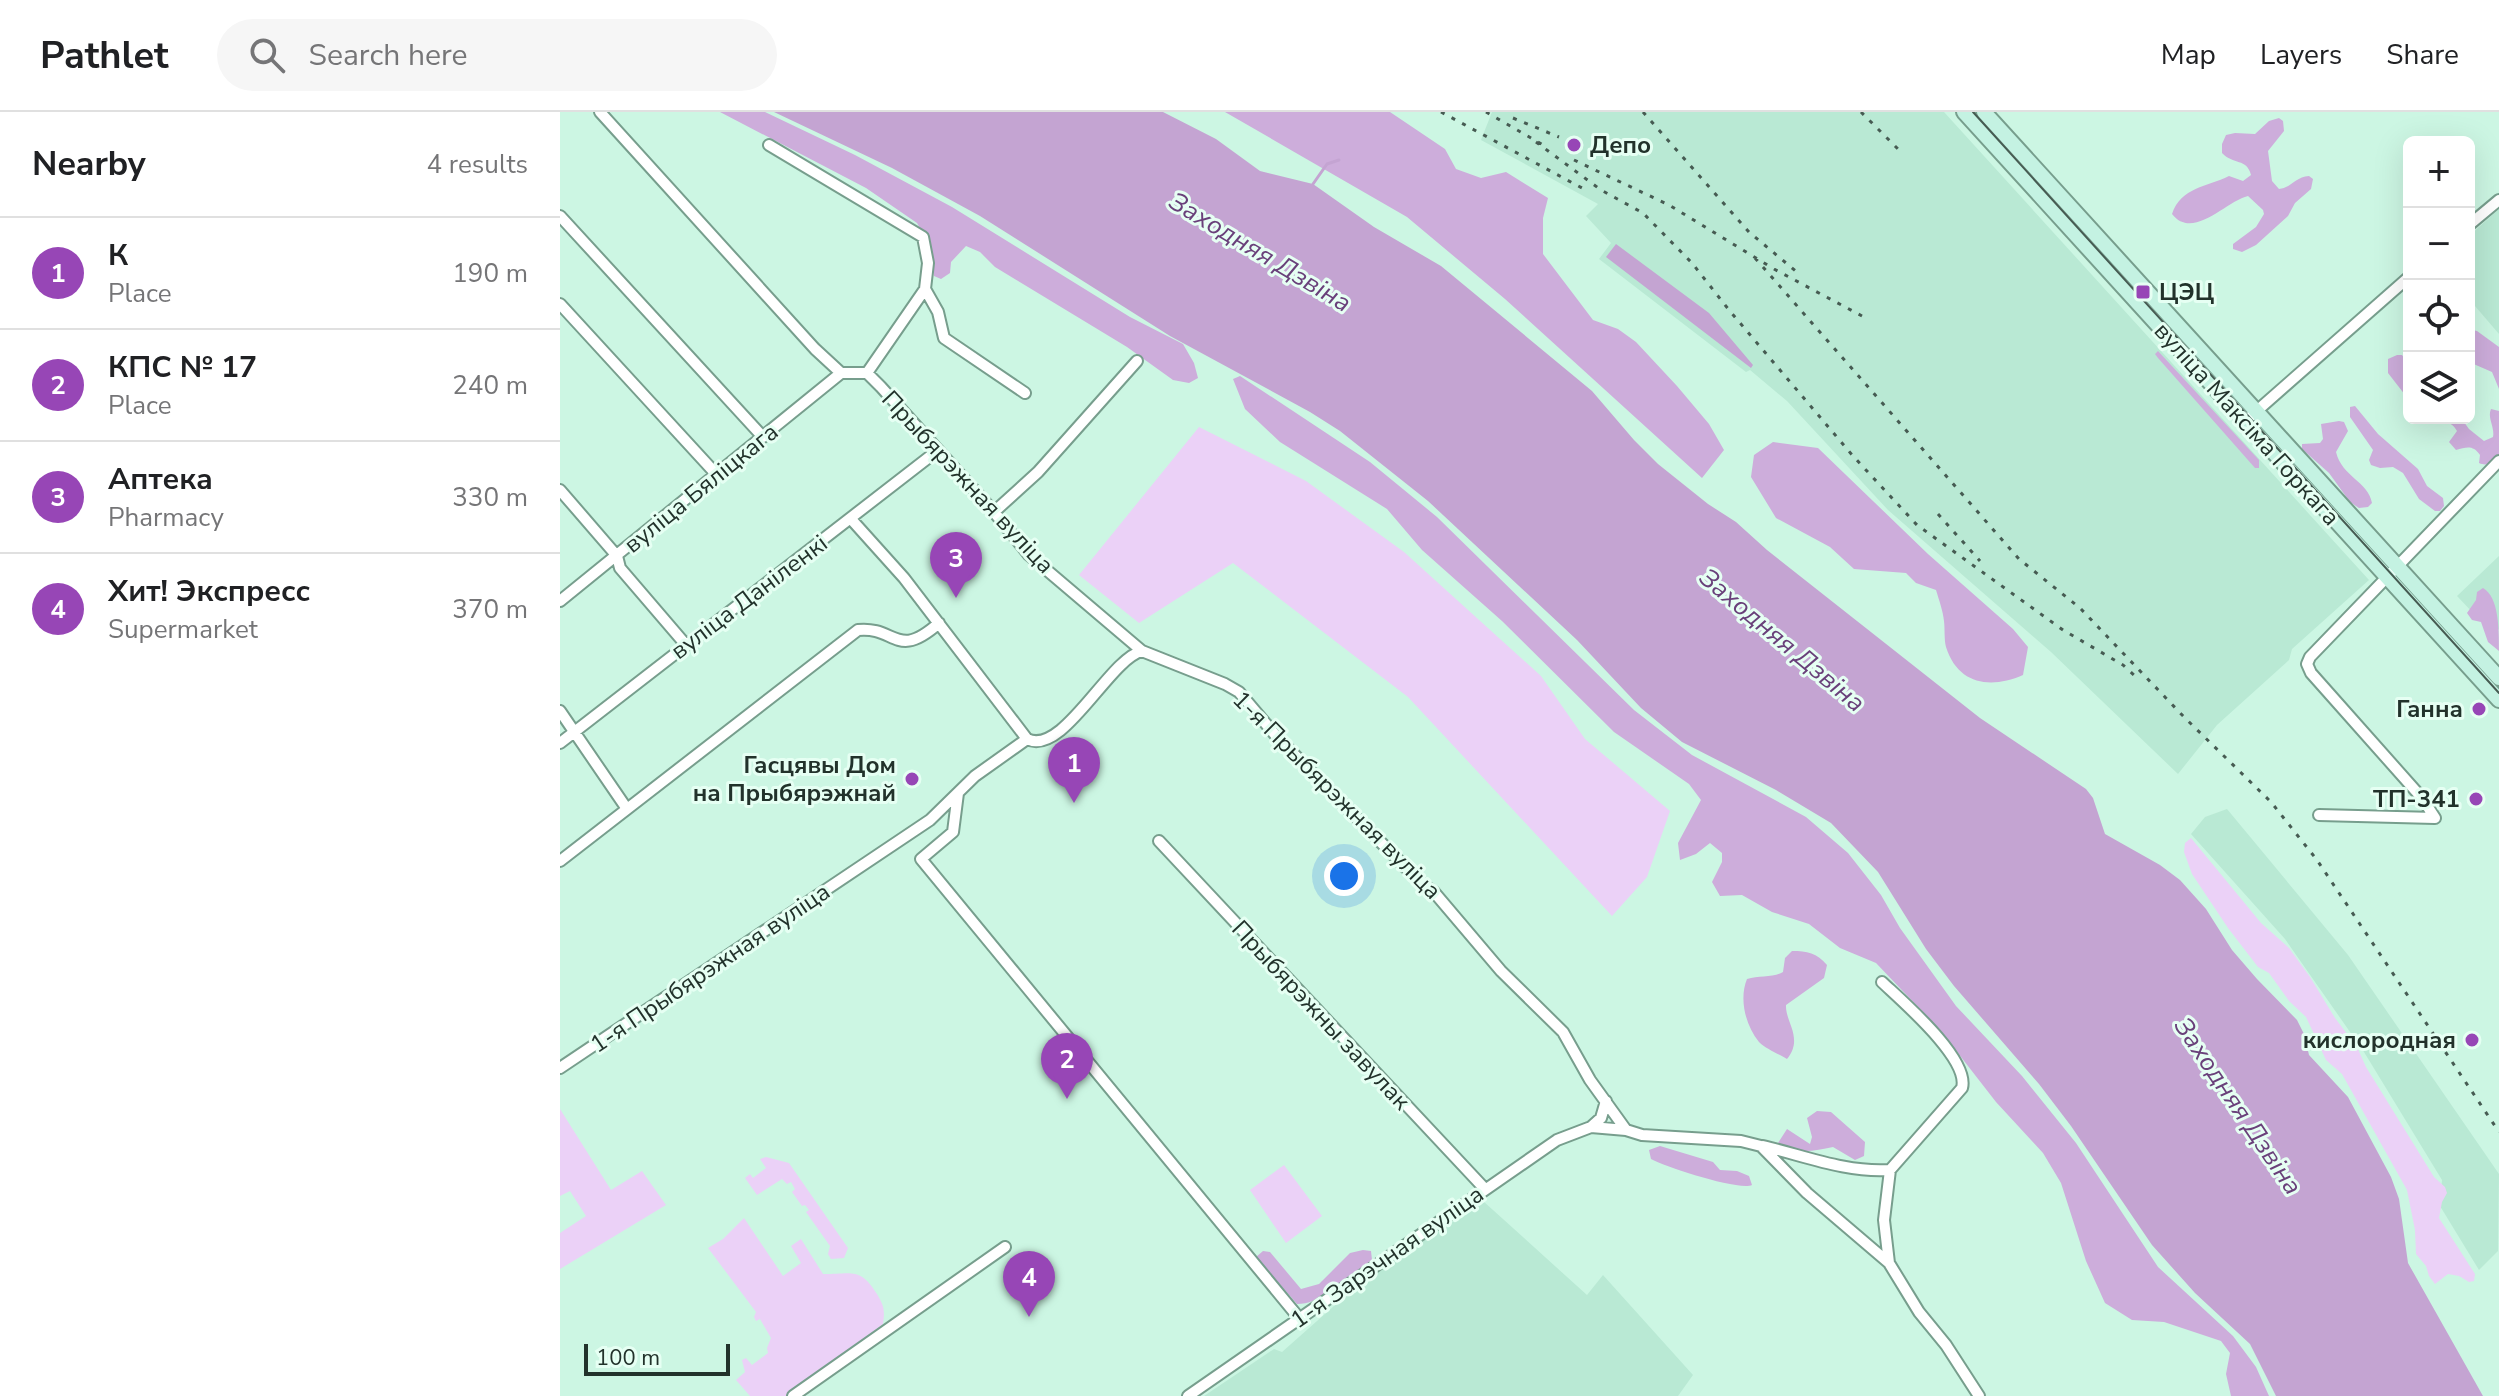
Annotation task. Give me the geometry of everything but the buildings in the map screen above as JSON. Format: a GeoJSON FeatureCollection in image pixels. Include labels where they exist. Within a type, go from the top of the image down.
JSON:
{"type":"FeatureCollection","features":[{"type":"Feature","properties":{"kind":"main road","name":"вуліца Максіма Горкага"},"geometry":{"type":"LineString","coordinates":[[1964,112],[2244,422],[2499,678]]}},
{"type":"Feature","properties":{"kind":"main road","name":"вуліца Максіма Горкага"},"geometry":{"type":"LineString","coordinates":[[1984,112],[2257,411],[2499,700]]}},
{"type":"Feature","properties":{"kind":"street"},"geometry":{"type":"LineString","coordinates":[[600,112],[815,349],[841,373]]}},
{"type":"Feature","properties":{"kind":"street"},"geometry":{"type":"LineString","coordinates":[[769,145],[923,237],[928,263],[925,289],[867,373]]}},
{"type":"Feature","properties":{"kind":"street"},"geometry":{"type":"LineString","coordinates":[[2475,220],[2499,200]]}},
{"type":"Feature","properties":{"kind":"street"},"geometry":{"type":"LineString","coordinates":[[560,216],[763,437]]}},
{"type":"Feature","properties":{"kind":"street"},"geometry":{"type":"LineString","coordinates":[[2244,422],[2406,280]]}},
{"type":"Feature","properties":{"kind":"street"},"geometry":{"type":"LineString","coordinates":[[925,289],[938,312],[944,338],[1025,393]]}},
{"type":"Feature","properties":{"kind":"street"},"geometry":{"type":"LineString","coordinates":[[560,304],[717,475]]}},
{"type":"Feature","properties":{"kind":"street"},"geometry":{"type":"LineString","coordinates":[[2168,339],[2181,327]]}},
{"type":"Feature","properties":{"kind":"street"},"geometry":{"type":"LineString","coordinates":[[994,512],[1038,472],[1137,361]]}},
{"type":"Feature","properties":{"kind":"street","name":"Прыбярэжная вуліца"},"geometry":{"type":"LineString","coordinates":[[841,373],[867,373],[908,415],[1029,555],[1142,651]]}},
{"type":"Feature","properties":{"kind":"street","name":"вуліца Бяліцкага"},"geometry":{"type":"LineString","coordinates":[[560,601],[841,373]]}},
{"type":"Feature","properties":{"kind":"street","name":"вуліца Даніленкі"},"geometry":{"type":"LineString","coordinates":[[560,743],[937,451]]}},
{"type":"Feature","properties":{"kind":"street"},"geometry":{"type":"LineString","coordinates":[[2319,815],[2435,818],[2422,798],[2311,673],[2307,664],[2310,657],[2391,571],[2499,461]]}},
{"type":"Feature","properties":{"kind":"street"},"geometry":{"type":"LineString","coordinates":[[560,490],[617,556],[620,568],[686,645]]}},
{"type":"Feature","properties":{"kind":"street"},"geometry":{"type":"LineString","coordinates":[[851,519],[904,578],[1027,739]]}},
{"type":"Feature","properties":{"kind":"street"},"geometry":{"type":"LineString","coordinates":[[560,861],[858,630],[909,642],[922,638],[939,623]]}},
{"type":"Feature","properties":{"kind":"street","name":"1-я Прыбярэжная вуліца"},"geometry":{"type":"LineString","coordinates":[[560,1068],[930,820],[975,776],[1027,739],[1034,743],[1041,742],[1071,722],[1123,661],[1142,651],[1239,692],[1277,737],[1421,883],[1434,892],[1501,971],[1563,1032],[1626,1130]]}},
{"type":"Feature","properties":{"kind":"street"},"geometry":{"type":"LineString","coordinates":[[560,711],[627,809]]}},
{"type":"Feature","properties":{"kind":"street"},"geometry":{"type":"LineString","coordinates":[[958,793],[953,832],[921,859],[1299,1318]]}},
{"type":"Feature","properties":{"kind":"street","name":"Прыбярэжны завулак"},"geometry":{"type":"LineString","coordinates":[[1159,841],[1484,1188]]}},
{"type":"Feature","properties":{"kind":"street"},"geometry":{"type":"LineString","coordinates":[[1882,982],[1951,1053],[1962,1072],[1964,1083],[1890,1170],[1884,1220],[1889,1263]]}},
{"type":"Feature","properties":{"kind":"street"},"geometry":{"type":"LineString","coordinates":[[1591,1127],[1601,1118],[1606,1101]]}},
{"type":"Feature","properties":{"kind":"street","name":"1-я Зарэчная вуліца"},"geometry":{"type":"LineString","coordinates":[[1188,1396],[1484,1188],[1557,1140],[1591,1127],[1626,1130],[1642,1135],[1741,1141],[1811,1160],[1874,1171],[1890,1170]]}},
{"type":"Feature","properties":{"kind":"street"},"geometry":{"type":"LineString","coordinates":[[1761,1146],[1807,1193],[1889,1263],[1919,1312],[1946,1345],[1979,1396]]}},
{"type":"Feature","properties":{"kind":"street"},"geometry":{"type":"LineString","coordinates":[[793,1396],[1005,1247]]}},
{"type":"Feature","properties":{"kind":"shaded area"},"geometry":{"type":"Polygon","coordinates":[[[720,112],[765,112],[855,155],[952,207],[1130,317],[1183,344],[1198,378],[1189,383],[1173,380],[1127,347],[966,246],[951,262],[950,273],[941,279],[934,276],[928,242],[917,223],[866,188],[720,112]]]}},
{"type":"Feature","properties":{"kind":"shaded area"},"geometry":{"type":"Polygon","coordinates":[[[1225,112],[1390,112],[1445,149],[1456,169],[1481,178],[1506,172],[1548,198],[1543,218],[1543,254],[1593,320],[1618,329],[1636,342],[1677,386],[1709,424],[1724,450],[1702,478],[1505,299],[1407,217],[1225,112]]]}},
{"type":"Feature","properties":{"kind":"shaded area"},"geometry":{"type":"Polygon","coordinates":[[[1492,112],[1944,112],[2369,580],[2292,649],[2289,660],[2217,725],[2178,774],[2051,652],[1888,510],[1787,401],[1750,370],[1746,372],[1599,259],[1611,243],[1586,216],[1598,204],[1481,140],[1492,112]]]}},
{"type":"Feature","properties":{"kind":"shaded area"},"geometry":{"type":"Polygon","coordinates":[[[2279,118],[2283,121],[2284,131],[2268,151],[2272,181],[2279,189],[2304,177],[2313,179],[2311,189],[2295,203],[2288,216],[2256,245],[2242,252],[2233,249],[2233,244],[2256,227],[2264,214],[2248,196],[2199,221],[2180,221],[2172,214],[2182,198],[2196,189],[2229,176],[2243,181],[2251,175],[2246,166],[2222,153],[2226,135],[2255,134],[2269,121],[2279,118]]]}},
{"type":"Feature","properties":{"kind":"shaded area"},"geometry":{"type":"Polygon","coordinates":[[[2499,209],[2499,334],[2475,306],[2475,231],[2499,209]]]}},
{"type":"Feature","properties":{"kind":"shaded area"},"geometry":{"type":"Polygon","coordinates":[[[2475,330],[2499,347],[2499,389],[2492,372],[2475,365],[2475,330]]]}},
{"type":"Feature","properties":{"kind":"shaded area"},"geometry":{"type":"Polygon","coordinates":[[[2158,351],[2259,460],[2259,468],[2255,468],[2158,358],[2155,354],[2158,351]]]}},
{"type":"Feature","properties":{"kind":"shaded area"},"geometry":{"type":"Polygon","coordinates":[[[2397,355],[2403,356],[2403,392],[2388,373],[2388,359],[2397,355]]]}},
{"type":"Feature","properties":{"kind":"shaded area"},"geometry":{"type":"Polygon","coordinates":[[[1240,376],[1370,462],[1437,517],[1634,710],[1692,755],[1806,817],[1848,853],[1881,895],[1900,928],[1956,1006],[2022,1076],[2076,1143],[2158,1267],[2233,1336],[2256,1367],[2269,1396],[2231,1396],[2226,1374],[2230,1353],[2221,1341],[2164,1322],[2132,1320],[2105,1303],[2086,1261],[2061,1183],[2043,1153],[1996,1102],[1940,1030],[1876,963],[1840,948],[1809,924],[1772,912],[1742,895],[1720,896],[1712,882],[1722,862],[1722,853],[1710,843],[1696,854],[1680,860],[1678,843],[1701,800],[1689,784],[1614,732],[1502,621],[1422,550],[1387,509],[1280,442],[1245,409],[1233,379],[1240,376]]]}},
{"type":"Feature","properties":{"kind":"shaded area"},"geometry":{"type":"Polygon","coordinates":[[[2355,406],[2378,434],[2418,469],[2427,486],[2443,498],[2444,506],[2440,511],[2435,511],[2419,499],[2403,473],[2393,467],[2371,465],[2369,460],[2373,450],[2350,417],[2350,407],[2355,406]]]}},
{"type":"Feature","properties":{"kind":"shaded area"},"geometry":{"type":"Polygon","coordinates":[[[2491,409],[2499,411],[2499,456],[2488,464],[2482,464],[2479,463],[2480,455],[2472,448],[2456,450],[2449,442],[2457,431],[2451,424],[2465,424],[2484,441],[2493,437],[2491,409]]]}},
{"type":"Feature","properties":{"kind":"shaded area"},"geometry":{"type":"Polygon","coordinates":[[[2344,422],[2348,431],[2336,452],[2344,467],[2366,489],[2372,503],[2368,507],[2359,508],[2350,502],[2329,473],[2302,449],[2302,444],[2320,443],[2323,439],[2321,424],[2344,422]]]}},
{"type":"Feature","properties":{"kind":"shaded area"},"geometry":{"type":"Polygon","coordinates":[[[1199,427],[1306,481],[1404,552],[1541,676],[1585,739],[1670,811],[1647,877],[1612,916],[1408,697],[1233,563],[1139,623],[1079,575],[1199,427]]]}},
{"type":"Feature","properties":{"kind":"shaded area"},"geometry":{"type":"Polygon","coordinates":[[[1773,442],[1818,448],[1928,554],[2013,629],[2028,647],[2023,675],[1999,682],[1967,676],[1951,660],[1946,647],[1936,590],[1916,583],[1906,573],[1854,569],[1830,547],[1776,518],[1751,477],[1754,455],[1773,442]]]}},
{"type":"Feature","properties":{"kind":"shaded area"},"geometry":{"type":"Polygon","coordinates":[[[2499,556],[2499,629],[2493,634],[2457,596],[2499,556]]]}},
{"type":"Feature","properties":{"kind":"shaded area"},"geometry":{"type":"Polygon","coordinates":[[[2483,588],[2495,606],[2499,651],[2488,642],[2481,622],[2472,620],[2467,613],[2476,600],[2477,592],[2483,588]]]}},
{"type":"Feature","properties":{"kind":"shaded area"},"geometry":{"type":"Polygon","coordinates":[[[2227,809],[2348,955],[2499,1174],[2498,1251],[2479,1270],[2440,1206],[2442,1180],[2364,1052],[2285,939],[2191,834],[2205,817],[2227,809]]]}},
{"type":"Feature","properties":{"kind":"shaded area"},"geometry":{"type":"Polygon","coordinates":[[[2191,838],[2261,923],[2289,948],[2357,1047],[2366,1067],[2434,1177],[2445,1187],[2447,1193],[2439,1218],[2475,1274],[2474,1281],[2448,1274],[2435,1284],[2429,1276],[2426,1266],[2416,1254],[2407,1190],[2342,1074],[2326,1060],[2306,1017],[2289,1001],[2269,973],[2258,967],[2192,874],[2184,852],[2185,843],[2191,838]]]}},
{"type":"Feature","properties":{"kind":"shaded area"},"geometry":{"type":"Polygon","coordinates":[[[1792,951],[1811,954],[1827,965],[1824,978],[1786,1005],[1794,1037],[1787,1059],[1762,1045],[1754,1035],[1745,1011],[1744,994],[1747,979],[1783,972],[1785,958],[1792,951]]]}},
{"type":"Feature","properties":{"kind":"shaded area"},"geometry":{"type":"Polygon","coordinates":[[[560,1109],[611,1190],[642,1171],[666,1205],[560,1269],[560,1233],[586,1216],[570,1191],[560,1196],[560,1109]]]}},
{"type":"Feature","properties":{"kind":"shaded area"},"geometry":{"type":"Polygon","coordinates":[[[1817,1111],[1831,1112],[1865,1142],[1864,1156],[1855,1160],[1833,1147],[1798,1151],[1778,1143],[1787,1129],[1810,1144],[1812,1137],[1807,1118],[1817,1111]]]}},
{"type":"Feature","properties":{"kind":"shaded area"},"geometry":{"type":"Polygon","coordinates":[[[1660,1146],[1713,1162],[1720,1170],[1737,1171],[1749,1176],[1752,1185],[1718,1182],[1651,1159],[1649,1150],[1660,1146]]]}},
{"type":"Feature","properties":{"kind":"shaded area"},"geometry":{"type":"Polygon","coordinates":[[[766,1157],[789,1163],[848,1248],[844,1258],[831,1259],[828,1254],[830,1246],[806,1212],[809,1210],[792,1192],[795,1189],[791,1182],[787,1184],[782,1179],[757,1195],[745,1178],[750,1174],[753,1178],[766,1168],[760,1159],[766,1157]]]}},
{"type":"Feature","properties":{"kind":"shaded area"},"geometry":{"type":"Polygon","coordinates":[[[1284,1165],[1322,1216],[1286,1243],[1250,1190],[1284,1165]]]}},
{"type":"Feature","properties":{"kind":"shaded area"},"geometry":{"type":"Polygon","coordinates":[[[1483,1201],[1587,1295],[1603,1275],[1693,1375],[1678,1396],[1204,1396],[1274,1349],[1282,1352],[1352,1290],[1483,1201]]]}},
{"type":"Feature","properties":{"kind":"shaded area"},"geometry":{"type":"Polygon","coordinates":[[[744,1218],[783,1276],[801,1263],[791,1246],[801,1239],[823,1274],[849,1273],[866,1279],[883,1308],[883,1324],[788,1396],[750,1396],[736,1380],[745,1372],[742,1360],[746,1358],[752,1365],[768,1353],[771,1338],[760,1319],[756,1321],[756,1312],[708,1248],[723,1239],[744,1218]]]}},
{"type":"Feature","properties":{"kind":"shaded area"},"geometry":{"type":"Polygon","coordinates":[[[1263,1251],[1270,1252],[1301,1289],[1319,1284],[1350,1253],[1371,1251],[1372,1260],[1356,1274],[1327,1294],[1297,1304],[1256,1257],[1263,1251]]]}},
{"type":"Feature","properties":{"kind":"water","name":"Заходняя Дзвіна"},"geometry":{"type":"Polygon","coordinates":[[[774,112],[1163,112],[1216,139],[1260,171],[1313,184],[1374,227],[1441,266],[1592,391],[1658,464],[1736,522],[1767,550],[1980,718],[2086,789],[2093,798],[2105,834],[2180,880],[2206,909],[2232,950],[2297,1020],[2309,1055],[2348,1097],[2391,1177],[2399,1199],[2408,1263],[2483,1396],[2276,1396],[2250,1344],[2195,1293],[2152,1245],[2039,1084],[1926,949],[1878,872],[1831,823],[1776,790],[1682,742],[1641,708],[1577,640],[1428,501],[1340,431],[1170,336],[980,216],[892,168],[774,112]]]}},
{"type":"Feature","properties":{"kind":"water"},"geometry":{"type":"Polygon","coordinates":[[[1616,244],[1709,313],[1753,365],[1751,368],[1606,257],[1616,244]]]}},
{"type":"Feature","properties":{"kind":"waterway"},"geometry":{"type":"LineString","coordinates":[[1313,184],[1327,164],[1339,160]]}},
{"type":"Feature","properties":{"kind":"tram line"},"geometry":{"type":"LineString","coordinates":[[1973,112],[2499,693]]}},
{"type":"Feature","properties":{"kind":"railway"},"geometry":{"type":"LineString","coordinates":[[1441,112],[1582,188]]}},
{"type":"Feature","properties":{"kind":"railway"},"geometry":{"type":"LineString","coordinates":[[1486,112],[1545,146]]}},
{"type":"Feature","properties":{"kind":"railway"},"geometry":{"type":"LineString","coordinates":[[1643,112],[1749,232],[1798,273]]}},
{"type":"Feature","properties":{"kind":"railway"},"geometry":{"type":"LineString","coordinates":[[1861,112],[1900,151]]}},
{"type":"Feature","properties":{"kind":"railway"},"geometry":{"type":"LineString","coordinates":[[1513,118],[1559,137]]}},
{"type":"Feature","properties":{"kind":"railway"},"geometry":{"type":"LineString","coordinates":[[1536,142],[1601,190],[1643,213],[1692,263],[1853,456],[1917,525],[2063,630],[2123,665],[2134,675]]}},
{"type":"Feature","properties":{"kind":"railway"},"geometry":{"type":"LineString","coordinates":[[1574,160],[1669,205],[1774,269],[1862,316]]}},
{"type":"Feature","properties":{"kind":"railway"},"geometry":{"type":"LineString","coordinates":[[1755,258],[2019,559],[2080,608],[2271,802],[2317,860],[2499,1132]]}},
{"type":"Feature","properties":{"kind":"railway"},"geometry":{"type":"LineString","coordinates":[[1938,514],[1980,561]]}},
{"type":"Feature","properties":{"kind":"place","name":"Депо"},"geometry":{"type":"Point","coordinates":[1574,145]}},
{"type":"Feature","properties":{"kind":"place","name":"ЦЭЦ"},"geometry":{"type":"Point","coordinates":[2143,292]}},
{"type":"Feature","properties":{"kind":"place","name":"Аптека"},"geometry":{"type":"Point","coordinates":[956,598]}},
{"type":"Feature","properties":{"kind":"place","name":"Ганна"},"geometry":{"type":"Point","coordinates":[2479,709]}},
{"type":"Feature","properties":{"kind":"place","name":"Гасцявы Дом на Прыбярэжнай"},"geometry":{"type":"Point","coordinates":[912,779]}},
{"type":"Feature","properties":{"kind":"place","name":"ТП-341"},"geometry":{"type":"Point","coordinates":[2476,799]}},
{"type":"Feature","properties":{"kind":"place","name":"К"},"geometry":{"type":"Point","coordinates":[1074,803]}},
{"type":"Feature","properties":{"kind":"place","name":"кислородная"},"geometry":{"type":"Point","coordinates":[2472,1040]}},
{"type":"Feature","properties":{"kind":"place","name":"КПС № 17"},"geometry":{"type":"Point","coordinates":[1067,1099]}},
{"type":"Feature","properties":{"kind":"place","name":"Хит! Экспресс"},"geometry":{"type":"Point","coordinates":[1029,1317]}}]}
